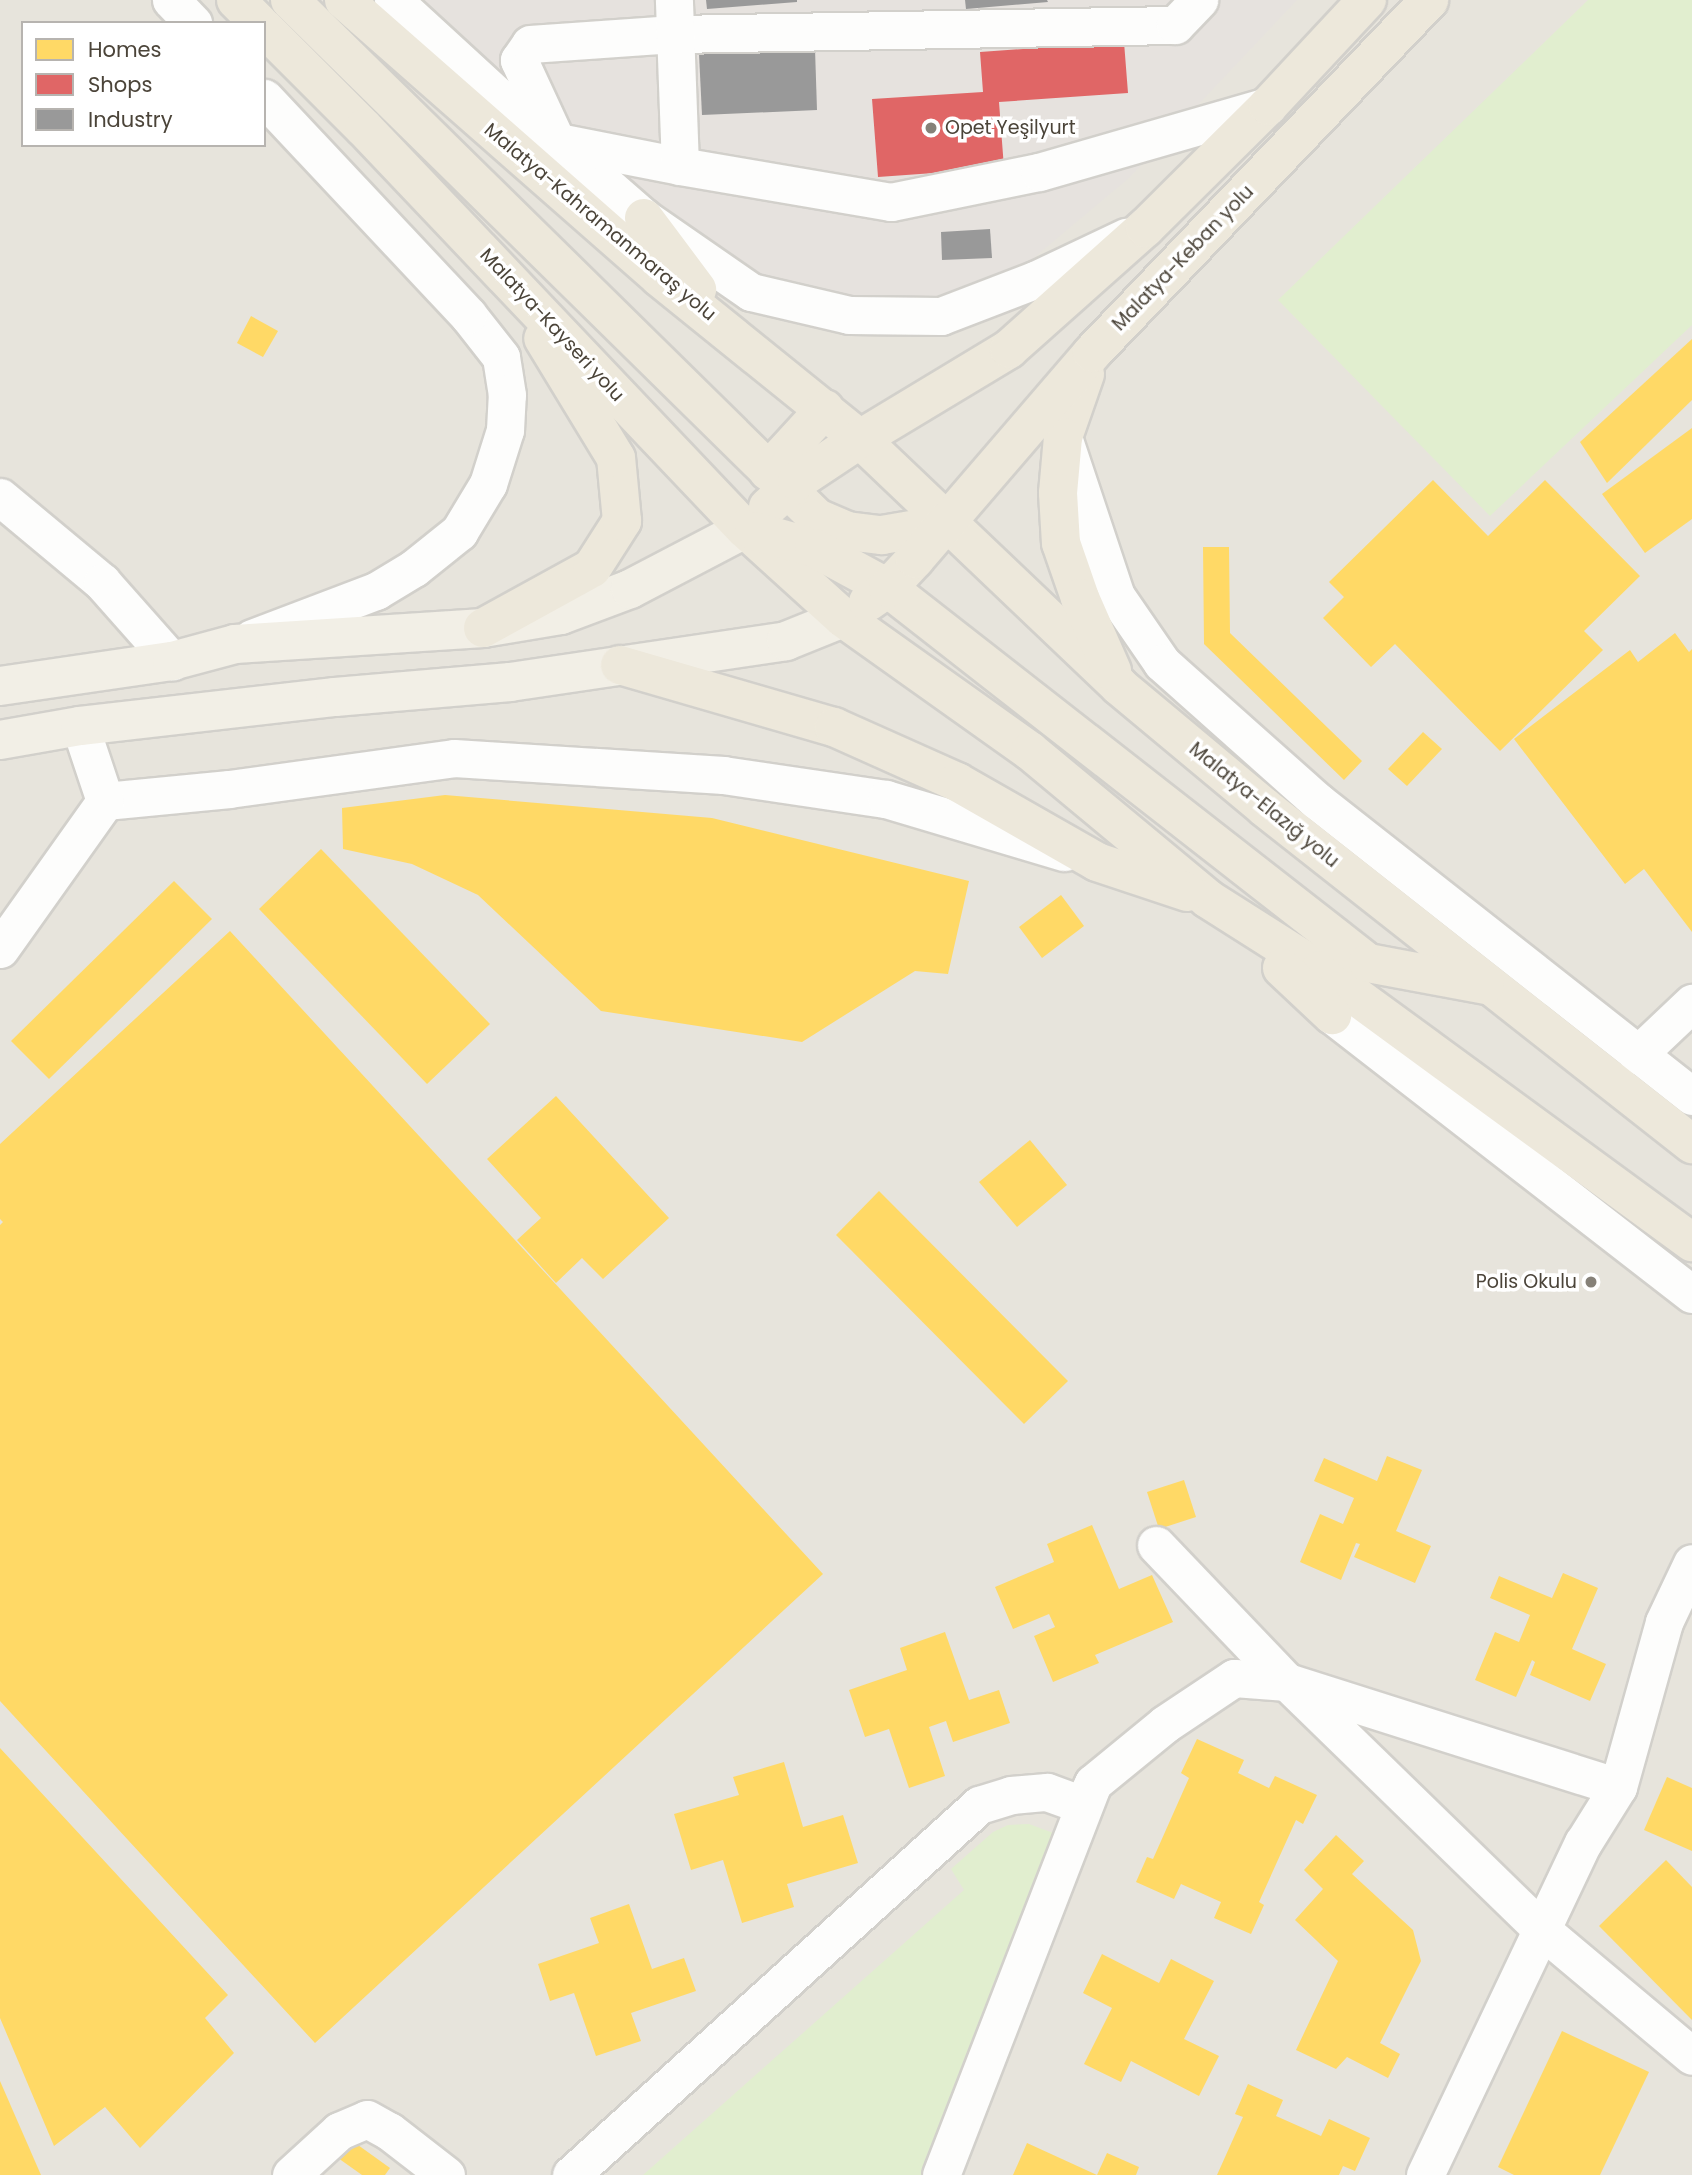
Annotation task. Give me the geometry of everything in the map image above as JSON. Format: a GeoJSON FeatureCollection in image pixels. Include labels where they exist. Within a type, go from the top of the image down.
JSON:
{"type":"FeatureCollection","features":[{"type":"Feature","properties":{"kind":"highway"},"geometry":{"type":"LineString","coordinates":[[236,0],[257,21]]}},
{"type":"Feature","properties":{"kind":"highway"},"geometry":{"type":"LineString","coordinates":[[290,0],[817,518],[848,531],[882,535],[946,524]]}},
{"type":"Feature","properties":{"kind":"highway","name":"Malatya-Kahramanmaraş yolu"},"geometry":{"type":"LineString","coordinates":[[344,0],[659,276],[860,439]]}},
{"type":"Feature","properties":{"kind":"highway"},"geometry":{"type":"LineString","coordinates":[[778,481],[860,439],[1009,349],[1145,228],[1268,106],[1367,0]]}},
{"type":"Feature","properties":{"kind":"highway","name":"Malatya-Keban yolu"},"geometry":{"type":"LineString","coordinates":[[901,598],[946,524],[1093,353],[1429,0]]}},
{"type":"Feature","properties":{"kind":"highway","name":"Malatya-Kayseri yolu"},"geometry":{"type":"LineString","coordinates":[[266,30],[503,273],[745,529],[843,618]]}},
{"type":"Feature","properties":{"kind":"highway"},"geometry":{"type":"LineString","coordinates":[[645,218],[730,333]]}},
{"type":"Feature","properties":{"kind":"highway"},"geometry":{"type":"LineString","coordinates":[[483,628],[592,568],[622,521],[616,458],[503,273]]}},
{"type":"Feature","properties":{"kind":"highway"},"geometry":{"type":"LineString","coordinates":[[1093,353],[1063,437],[1058,493],[1061,543],[1080,598],[1119,686]]}},
{"type":"Feature","properties":{"kind":"highway"},"geometry":{"type":"LineString","coordinates":[[825,409],[745,529],[814,548],[901,598],[1368,963],[1489,986]]}},
{"type":"Feature","properties":{"kind":"highway","name":"Malatya-Elazığ yolu"},"geometry":{"type":"LineString","coordinates":[[860,439],[946,524],[1119,686],[1264,807],[1692,1144]]}},
{"type":"Feature","properties":{"kind":"highway"},"geometry":{"type":"LineString","coordinates":[[843,618],[901,598]]}},
{"type":"Feature","properties":{"kind":"highway"},"geometry":{"type":"LineString","coordinates":[[883,647],[901,598]]}},
{"type":"Feature","properties":{"kind":"highway"},"geometry":{"type":"LineString","coordinates":[[843,618],[1030,751],[1208,899],[1332,1015]]}},
{"type":"Feature","properties":{"kind":"highway"},"geometry":{"type":"LineString","coordinates":[[620,665],[834,727],[957,782],[1097,862],[1208,899],[1320,970],[1692,1242]]}},
{"type":"Feature","properties":{"kind":"main road"},"geometry":{"type":"LineString","coordinates":[[0,686],[172,661],[235,644],[483,628],[561,615],[630,589],[745,529]]}},
{"type":"Feature","properties":{"kind":"main road"},"geometry":{"type":"LineString","coordinates":[[0,740],[80,726],[335,697],[510,682],[786,641],[843,618]]}},
{"type":"Feature","properties":{"kind":"street"},"geometry":{"type":"LineString","coordinates":[[171,0],[190,21]]}},
{"type":"Feature","properties":{"kind":"street"},"geometry":{"type":"LineString","coordinates":[[393,0],[511,108],[557,142],[645,218],[751,292],[849,315],[941,316],[1035,280],[1145,228]]}},
{"type":"Feature","properties":{"kind":"street"},"geometry":{"type":"LineString","coordinates":[[557,142],[519,60],[530,44],[674,17],[1175,25],[1199,0]]}},
{"type":"Feature","properties":{"kind":"street"},"geometry":{"type":"LineString","coordinates":[[674,17],[680,166]]}},
{"type":"Feature","properties":{"kind":"street"},"geometry":{"type":"LineString","coordinates":[[235,644],[376,591],[414,568],[458,532],[488,484],[505,430],[507,395],[501,356],[468,315],[266,100]]}},
{"type":"Feature","properties":{"kind":"street"},"geometry":{"type":"LineString","coordinates":[[557,142],[891,202],[1039,172],[1268,106]]}},
{"type":"Feature","properties":{"kind":"street"},"geometry":{"type":"LineString","coordinates":[[1063,437],[1116,596],[1162,663],[1317,801],[1692,1096]]}},
{"type":"Feature","properties":{"kind":"street"},"geometry":{"type":"LineString","coordinates":[[0,497],[102,582],[172,661]]}},
{"type":"Feature","properties":{"kind":"street"},"geometry":{"type":"LineString","coordinates":[[80,726],[105,801]]}},
{"type":"Feature","properties":{"kind":"street"},"geometry":{"type":"LineString","coordinates":[[0,949],[105,801],[229,789],[454,758],[696,773],[886,799],[1097,862]]}},
{"type":"Feature","properties":{"kind":"street"},"geometry":{"type":"LineString","coordinates":[[1637,1055],[1692,1003]]}},
{"type":"Feature","properties":{"kind":"street"},"geometry":{"type":"LineString","coordinates":[[1332,1015],[1692,1294]]}},
{"type":"Feature","properties":{"kind":"street"},"geometry":{"type":"LineString","coordinates":[[1156,1545],[1287,1682],[1543,1931],[1692,2056]]}},
{"type":"Feature","properties":{"kind":"street"},"geometry":{"type":"LineString","coordinates":[[1425,2175],[1583,1843],[1618,1787],[1664,1622],[1692,1563]]}},
{"type":"Feature","properties":{"kind":"street"},"geometry":{"type":"LineString","coordinates":[[571,2175],[979,1805],[1011,1795],[1047,1792],[1082,1805],[1093,1783],[1165,1724],[1234,1678],[1287,1682],[1618,1787]]}},
{"type":"Feature","properties":{"kind":"street"},"geometry":{"type":"LineString","coordinates":[[941,2175],[1093,1783]]}},
{"type":"Feature","properties":{"kind":"street"},"geometry":{"type":"LineString","coordinates":[[291,2175],[339,2131],[367,2119],[388,2131],[446,2175]]}},
{"type":"Feature","properties":{"kind":"shaded area"},"geometry":{"type":"Polygon","coordinates":[[[0,0],[1692,0],[1692,2175],[0,2175],[0,0]]]}},
{"type":"Feature","properties":{"kind":"shaded area"},"geometry":{"type":"Polygon","coordinates":[[[413,0],[1297,0],[1129,178],[999,287],[937,306],[850,305],[760,283],[652,211],[413,0]]]}},
{"type":"Feature","properties":{"kind":"green space"},"geometry":{"type":"Polygon","coordinates":[[[1588,0],[1692,0],[1692,325],[1490,516],[1278,300],[1588,0]]]}},
{"type":"Feature","properties":{"kind":"green space"},"geometry":{"type":"Polygon","coordinates":[[[1029,1824],[1064,1837],[931,2175],[643,2175],[964,1890],[951,1869],[993,1832],[1008,1825],[1029,1824]]]}},
{"type":"Feature","properties":{"kind":"building: Homes"},"geometry":{"type":"Polygon","coordinates":[[[251,316],[278,331],[263,357],[237,343],[251,316]]]}},
{"type":"Feature","properties":{"kind":"building: Homes"},"geometry":{"type":"Polygon","coordinates":[[[1692,339],[1692,400],[1607,483],[1580,442],[1692,339]]]}},
{"type":"Feature","properties":{"kind":"building: Homes"},"geometry":{"type":"Polygon","coordinates":[[[1692,428],[1692,519],[1645,553],[1602,494],[1692,428]]]}},
{"type":"Feature","properties":{"kind":"building: Homes"},"geometry":{"type":"Polygon","coordinates":[[[1433,480],[1488,536],[1545,480],[1640,576],[1584,631],[1603,650],[1500,751],[1395,644],[1371,667],[1323,618],[1344,597],[1329,582],[1433,480]]]}},
{"type":"Feature","properties":{"kind":"building: Homes"},"geometry":{"type":"Polygon","coordinates":[[[1203,547],[1229,547],[1230,633],[1362,761],[1344,780],[1204,644],[1203,547]]]}},
{"type":"Feature","properties":{"kind":"building: Homes"},"geometry":{"type":"Polygon","coordinates":[[[1675,633],[1689,652],[1692,649],[1692,932],[1644,869],[1625,884],[1514,739],[1630,650],[1638,662],[1675,633]]]}},
{"type":"Feature","properties":{"kind":"building: Homes"},"geometry":{"type":"Polygon","coordinates":[[[1423,732],[1442,749],[1407,786],[1388,769],[1423,732]]]}},
{"type":"Feature","properties":{"kind":"building: Homes"},"geometry":{"type":"Polygon","coordinates":[[[445,795],[712,818],[969,881],[948,974],[915,971],[802,1042],[601,1011],[478,895],[412,864],[343,849],[342,808],[445,795]]]}},
{"type":"Feature","properties":{"kind":"building: Homes"},"geometry":{"type":"Polygon","coordinates":[[[321,849],[490,1024],[427,1084],[259,909],[321,849]]]}},
{"type":"Feature","properties":{"kind":"building: Homes"},"geometry":{"type":"Polygon","coordinates":[[[174,881],[212,919],[49,1079],[11,1041],[174,881]]]}},
{"type":"Feature","properties":{"kind":"building: Homes"},"geometry":{"type":"Polygon","coordinates":[[[1061,895],[1084,926],[1042,958],[1019,927],[1061,895]]]}},
{"type":"Feature","properties":{"kind":"building: Homes"},"geometry":{"type":"Polygon","coordinates":[[[230,931],[823,1574],[315,2043],[0,1701],[0,1225],[3,1222],[0,1219],[0,1144],[230,931]]]}},
{"type":"Feature","properties":{"kind":"building: Homes"},"geometry":{"type":"Polygon","coordinates":[[[556,1096],[669,1218],[603,1279],[582,1258],[556,1283],[517,1240],[541,1218],[487,1159],[556,1096]]]}},
{"type":"Feature","properties":{"kind":"building: Homes"},"geometry":{"type":"Polygon","coordinates":[[[1030,1140],[1067,1185],[1017,1227],[979,1182],[1030,1140]]]}},
{"type":"Feature","properties":{"kind":"building: Homes"},"geometry":{"type":"Polygon","coordinates":[[[879,1191],[1068,1381],[1024,1424],[836,1235],[879,1191]]]}},
{"type":"Feature","properties":{"kind":"building: Homes"},"geometry":{"type":"Polygon","coordinates":[[[1387,1456],[1422,1470],[1396,1531],[1431,1546],[1415,1583],[1354,1557],[1360,1544],[1356,1543],[1341,1580],[1300,1562],[1320,1514],[1343,1524],[1354,1498],[1314,1481],[1324,1458],[1377,1481],[1387,1456]]]}},
{"type":"Feature","properties":{"kind":"building: Homes"},"geometry":{"type":"Polygon","coordinates":[[[1184,1480],[1196,1517],[1159,1529],[1147,1492],[1184,1480]]]}},
{"type":"Feature","properties":{"kind":"building: Homes"},"geometry":{"type":"Polygon","coordinates":[[[1092,1525],[1119,1589],[1152,1575],[1173,1622],[1095,1655],[1099,1663],[1053,1682],[1034,1636],[1055,1627],[1049,1614],[1013,1629],[995,1587],[1054,1562],[1047,1544],[1092,1525]]]}},
{"type":"Feature","properties":{"kind":"building: Homes"},"geometry":{"type":"Polygon","coordinates":[[[1563,1573],[1598,1588],[1572,1649],[1606,1664],[1590,1701],[1530,1675],[1535,1662],[1532,1660],[1516,1697],[1475,1680],[1495,1632],[1519,1642],[1530,1615],[1490,1598],[1499,1576],[1552,1598],[1563,1573]]]}},
{"type":"Feature","properties":{"kind":"building: Homes"},"geometry":{"type":"Polygon","coordinates":[[[945,1632],[969,1700],[999,1690],[1010,1723],[953,1742],[946,1721],[929,1727],[945,1776],[909,1788],[889,1729],[865,1737],[849,1690],[907,1670],[900,1648],[945,1632]]]}},
{"type":"Feature","properties":{"kind":"building: Homes"},"geometry":{"type":"Polygon","coordinates":[[[1197,1739],[1244,1760],[1238,1773],[1269,1788],[1275,1776],[1317,1795],[1303,1824],[1296,1820],[1259,1902],[1264,1905],[1251,1934],[1214,1918],[1221,1902],[1181,1884],[1174,1899],[1136,1882],[1147,1857],[1153,1859],[1189,1778],[1181,1773],[1197,1739]]]}},
{"type":"Feature","properties":{"kind":"building: Homes"},"geometry":{"type":"Polygon","coordinates":[[[0,1748],[228,1995],[205,2018],[234,2053],[140,2148],[105,2107],[54,2146],[0,2018],[0,1748]]]}},
{"type":"Feature","properties":{"kind":"building: Homes"},"geometry":{"type":"Polygon","coordinates":[[[784,1762],[803,1827],[843,1815],[858,1863],[787,1884],[794,1907],[742,1923],[723,1860],[691,1870],[674,1814],[739,1795],[733,1777],[784,1762]]]}},
{"type":"Feature","properties":{"kind":"building: Homes"},"geometry":{"type":"Polygon","coordinates":[[[1667,1777],[1692,1788],[1692,1851],[1644,1830],[1667,1777]]]}},
{"type":"Feature","properties":{"kind":"building: Homes"},"geometry":{"type":"Polygon","coordinates":[[[1336,1835],[1364,1861],[1352,1874],[1413,1930],[1421,1961],[1380,2043],[1400,2054],[1388,2078],[1347,2057],[1336,2069],[1296,2050],[1338,1961],[1295,1920],[1323,1889],[1304,1870],[1336,1835]]]}},
{"type":"Feature","properties":{"kind":"building: Homes"},"geometry":{"type":"Polygon","coordinates":[[[1666,1860],[1692,1887],[1692,2020],[1599,1926],[1666,1860]]]}},
{"type":"Feature","properties":{"kind":"building: Homes"},"geometry":{"type":"Polygon","coordinates":[[[629,1904],[652,1969],[684,1958],[696,1991],[631,2013],[641,2041],[596,2056],[574,1993],[550,2001],[538,1964],[599,1943],[590,1918],[629,1904]]]}},
{"type":"Feature","properties":{"kind":"building: Homes"},"geometry":{"type":"Polygon","coordinates":[[[1102,1954],[1159,1983],[1171,1959],[1214,1981],[1184,2039],[1219,2056],[1199,2096],[1131,2061],[1121,2082],[1084,2064],[1112,2008],[1083,1993],[1102,1954]]]}},
{"type":"Feature","properties":{"kind":"building: Homes"},"geometry":{"type":"Polygon","coordinates":[[[1562,2031],[1649,2072],[1600,2175],[1514,2175],[1498,2167],[1562,2031]]]}},
{"type":"Feature","properties":{"kind":"building: Homes"},"geometry":{"type":"Polygon","coordinates":[[[0,2081],[41,2175],[0,2175],[0,2081]]]}},
{"type":"Feature","properties":{"kind":"building: Homes"},"geometry":{"type":"Polygon","coordinates":[[[1248,2084],[1283,2100],[1276,2116],[1321,2136],[1329,2119],[1370,2138],[1355,2171],[1343,2166],[1339,2175],[1217,2175],[1243,2117],[1235,2114],[1248,2084]]]}},
{"type":"Feature","properties":{"kind":"building: Homes"},"geometry":{"type":"Polygon","coordinates":[[[351,2140],[390,2168],[385,2175],[362,2175],[338,2158],[351,2140]]]}},
{"type":"Feature","properties":{"kind":"building: Homes"},"geometry":{"type":"Polygon","coordinates":[[[1027,2143],[1097,2175],[1013,2175],[1027,2143]]]}},
{"type":"Feature","properties":{"kind":"building: Homes"},"geometry":{"type":"Polygon","coordinates":[[[1107,2153],[1139,2167],[1136,2175],[1097,2175],[1107,2153]]]}},
{"type":"Feature","properties":{"kind":"building: Shops"},"geometry":{"type":"Polygon","coordinates":[[[1124,42],[1128,93],[999,102],[1004,168],[878,177],[872,99],[983,92],[980,52],[1124,42]]]}},
{"type":"Feature","properties":{"kind":"building: Industry"},"geometry":{"type":"Polygon","coordinates":[[[706,0],[797,0],[797,2],[707,9],[706,0]]]}},
{"type":"Feature","properties":{"kind":"building: Industry"},"geometry":{"type":"Polygon","coordinates":[[[965,0],[1047,0],[1048,2],[966,9],[965,0]]]}},
{"type":"Feature","properties":{"kind":"building: Industry"},"geometry":{"type":"Polygon","coordinates":[[[815,49],[817,110],[702,115],[699,54],[815,49]]]}},
{"type":"Feature","properties":{"kind":"building: Industry"},"geometry":{"type":"Polygon","coordinates":[[[990,229],[992,258],[942,260],[941,232],[990,229]]]}},
{"type":"Feature","properties":{"kind":"place","name":"Opet Yeşilyurt"},"geometry":{"type":"Point","coordinates":[931,128]}},
{"type":"Feature","properties":{"kind":"place","name":"Polis Okulu"},"geometry":{"type":"Point","coordinates":[1591,1282]}}]}
